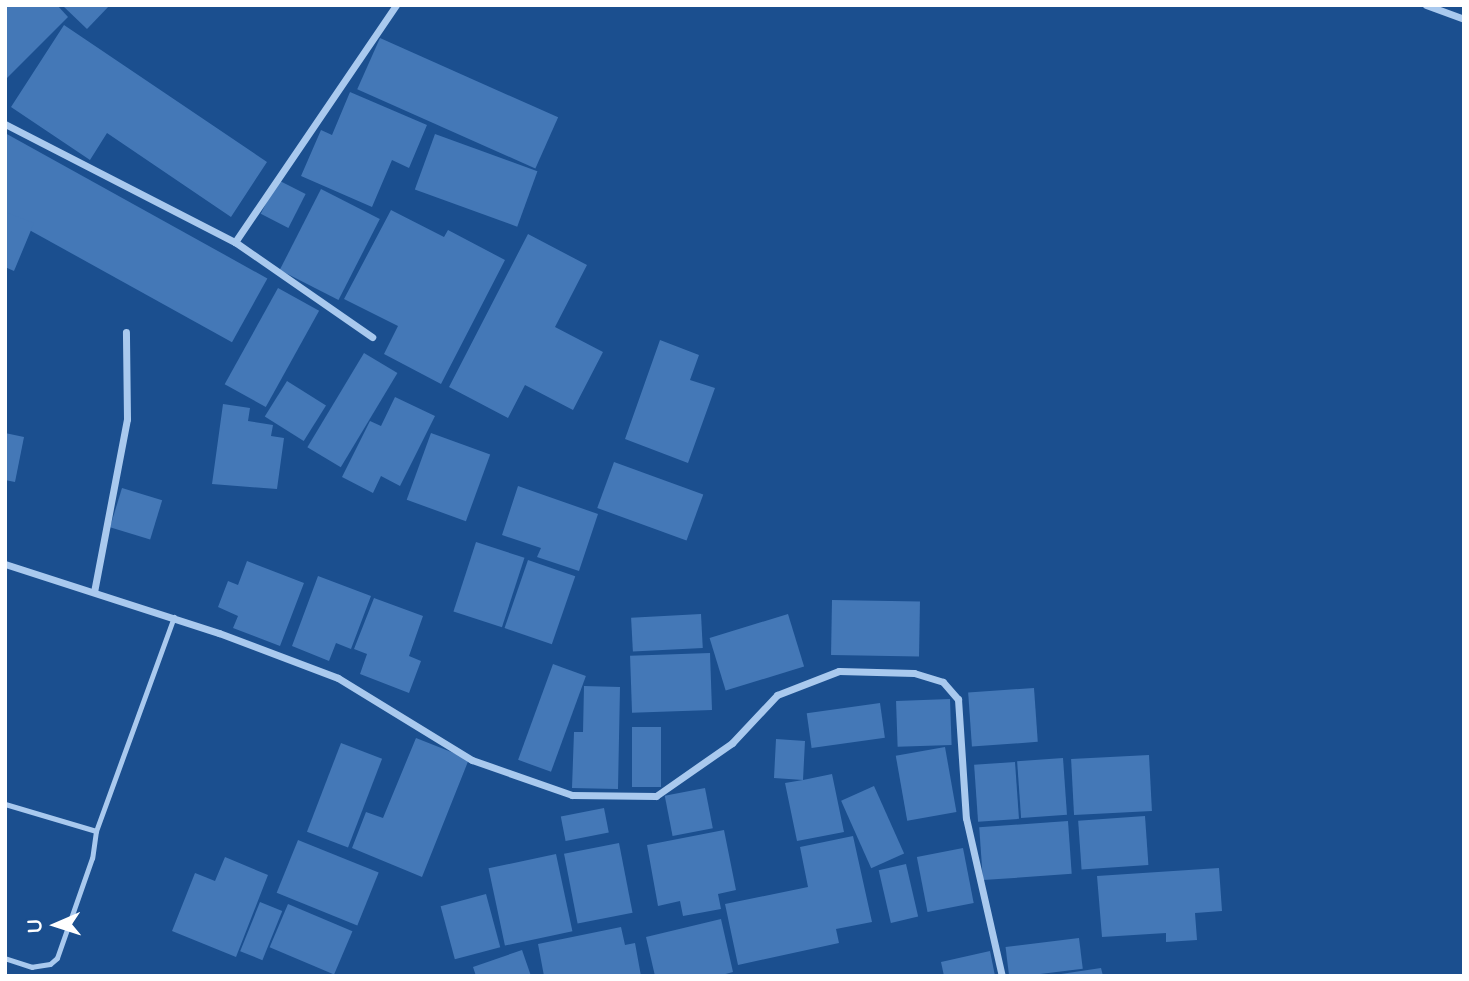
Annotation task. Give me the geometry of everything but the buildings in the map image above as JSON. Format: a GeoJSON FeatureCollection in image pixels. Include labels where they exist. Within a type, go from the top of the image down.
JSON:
{"type":"FeatureCollection","features":[{"type":"Feature","properties":{"kind":"street"},"geometry":{"type":"LineString","coordinates":[[235,242],[396,5]]}},
{"type":"Feature","properties":{"kind":"street"},"geometry":{"type":"LineString","coordinates":[[1426,5],[1464,19]]}},
{"type":"Feature","properties":{"kind":"street"},"geometry":{"type":"LineString","coordinates":[[5,124],[235,242],[372,337]]}},
{"type":"Feature","properties":{"kind":"street"},"geometry":{"type":"LineString","coordinates":[[94,592],[127,419],[126,332]]}},
{"type":"Feature","properties":{"kind":"street"},"geometry":{"type":"LineString","coordinates":[[5,564],[174,617],[338,678],[472,760],[572,794],[656,796],[733,743],[777,695],[839,671],[914,673],[943,682],[958,699],[966,818],[1002,976]]}},
{"type":"Feature","properties":{"kind":"lane"},"geometry":{"type":"LineString","coordinates":[[5,958],[32,967],[50,964],[57,958],[92,858],[96,831],[174,617]]}},
{"type":"Feature","properties":{"kind":"lane"},"geometry":{"type":"LineString","coordinates":[[5,804],[96,831]]}}]}
